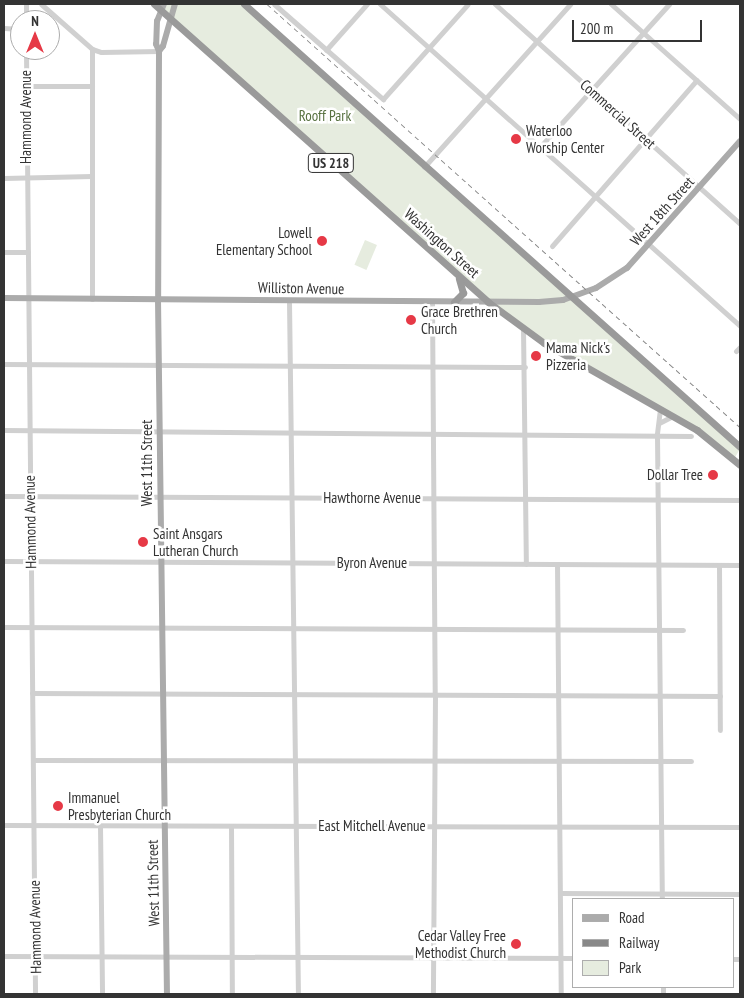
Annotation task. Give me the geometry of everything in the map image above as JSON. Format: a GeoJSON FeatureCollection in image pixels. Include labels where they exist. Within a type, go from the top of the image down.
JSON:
{"type":"FeatureCollection","features":[{"type":"Feature","properties":{"kind":"highway","name":"Washington Street"},"geometry":{"type":"LineString","coordinates":[[154,4],[162,7],[170,18],[488,302],[535,336],[673,416],[710,440],[740,465]]}},
{"type":"Feature","properties":{"kind":"highway"},"geometry":{"type":"LineString","coordinates":[[244,4],[424,167],[740,447]]}},
{"type":"Feature","properties":{"kind":"highway"},"geometry":{"type":"LineString","coordinates":[[454,302],[463,292],[458,276]]}},
{"type":"Feature","properties":{"kind":"main road","name":"West 11th Street"},"geometry":{"type":"LineString","coordinates":[[159,51],[163,46],[175,4]]}},
{"type":"Feature","properties":{"kind":"main road","name":"West 11th Street"},"geometry":{"type":"LineString","coordinates":[[162,7],[157,21],[156,44],[159,51],[158,299],[167,994]]}},
{"type":"Feature","properties":{"kind":"main road","name":"West 18th Street"},"geometry":{"type":"LineString","coordinates":[[596,288],[627,268],[740,141]]}},
{"type":"Feature","properties":{"kind":"main road","name":"Williston Avenue"},"geometry":{"type":"LineString","coordinates":[[4,298],[546,302],[571,298],[596,288]]}},
{"type":"Feature","properties":{"kind":"street"},"geometry":{"type":"LineString","coordinates":[[41,4],[92,49],[102,52],[159,51]]}},
{"type":"Feature","properties":{"kind":"street"},"geometry":{"type":"LineString","coordinates":[[274,4],[383,99],[468,4]]}},
{"type":"Feature","properties":{"kind":"street"},"geometry":{"type":"LineString","coordinates":[[326,50],[368,4]]}},
{"type":"Feature","properties":{"kind":"street"},"geometry":{"type":"LineString","coordinates":[[380,4],[740,326]]}},
{"type":"Feature","properties":{"kind":"street","name":"Commercial Street"},"geometry":{"type":"LineString","coordinates":[[495,4],[740,224]]}},
{"type":"Feature","properties":{"kind":"street"},"geometry":{"type":"LineString","coordinates":[[424,167],[570,4]]}},
{"type":"Feature","properties":{"kind":"street"},"geometry":{"type":"LineString","coordinates":[[612,4],[740,118]]}},
{"type":"Feature","properties":{"kind":"street"},"geometry":{"type":"LineString","coordinates":[[540,147],[669,4]]}},
{"type":"Feature","properties":{"kind":"street"},"geometry":{"type":"LineString","coordinates":[[92,49],[92,298]]}},
{"type":"Feature","properties":{"kind":"street","name":"Hammond Avenue"},"geometry":{"type":"LineString","coordinates":[[26,60],[35,994]]}},
{"type":"Feature","properties":{"kind":"street"},"geometry":{"type":"LineString","coordinates":[[552,246],[697,80]]}},
{"type":"Feature","properties":{"kind":"street"},"geometry":{"type":"LineString","coordinates":[[26,86],[92,86]]}},
{"type":"Feature","properties":{"kind":"street"},"geometry":{"type":"LineString","coordinates":[[4,178],[92,176]]}},
{"type":"Feature","properties":{"kind":"street"},"geometry":{"type":"LineString","coordinates":[[4,252],[28,252]]}},
{"type":"Feature","properties":{"kind":"street"},"geometry":{"type":"LineString","coordinates":[[290,300],[298,994]]}},
{"type":"Feature","properties":{"kind":"street"},"geometry":{"type":"LineString","coordinates":[[432,302],[435,695],[433,994]]}},
{"type":"Feature","properties":{"kind":"street"},"geometry":{"type":"LineString","coordinates":[[523,328],[525,347],[526,564]]}},
{"type":"Feature","properties":{"kind":"street"},"geometry":{"type":"LineString","coordinates":[[525,347],[535,336]]}},
{"type":"Feature","properties":{"kind":"street"},"geometry":{"type":"LineString","coordinates":[[4,364],[525,367]]}},
{"type":"Feature","properties":{"kind":"street"},"geometry":{"type":"LineString","coordinates":[[660,409],[660,423],[657,436],[662,896]]}},
{"type":"Feature","properties":{"kind":"street"},"geometry":{"type":"LineString","coordinates":[[660,423],[673,416]]}},
{"type":"Feature","properties":{"kind":"street"},"geometry":{"type":"LineString","coordinates":[[4,430],[432,432],[690,436]]}},
{"type":"Feature","properties":{"kind":"street","name":"Hawthorne Avenue"},"geometry":{"type":"LineString","coordinates":[[4,496],[740,500]]}},
{"type":"Feature","properties":{"kind":"street","name":"Byron Avenue"},"geometry":{"type":"LineString","coordinates":[[4,562],[740,565]]}},
{"type":"Feature","properties":{"kind":"street"},"geometry":{"type":"LineString","coordinates":[[557,564],[561,994]]}},
{"type":"Feature","properties":{"kind":"street"},"geometry":{"type":"LineString","coordinates":[[719,565],[720,730]]}},
{"type":"Feature","properties":{"kind":"street"},"geometry":{"type":"LineString","coordinates":[[4,627],[683,630]]}},
{"type":"Feature","properties":{"kind":"street"},"geometry":{"type":"LineString","coordinates":[[32,693],[720,696]]}},
{"type":"Feature","properties":{"kind":"street"},"geometry":{"type":"LineString","coordinates":[[33,760],[691,761]]}},
{"type":"Feature","properties":{"kind":"street","name":"East Mitchell Avenue"},"geometry":{"type":"LineString","coordinates":[[4,825],[740,827]]}},
{"type":"Feature","properties":{"kind":"street"},"geometry":{"type":"LineString","coordinates":[[100,826],[102,994]]}},
{"type":"Feature","properties":{"kind":"street"},"geometry":{"type":"LineString","coordinates":[[231,826],[232,994]]}},
{"type":"Feature","properties":{"kind":"street"},"geometry":{"type":"LineString","coordinates":[[560,893],[662,896],[740,894]]}},
{"type":"Feature","properties":{"kind":"street"},"geometry":{"type":"LineString","coordinates":[[4,956],[572,958]]}},
{"type":"Feature","properties":{"kind":"green space","name":"Rooff Park"},"geometry":{"type":"Polygon","coordinates":[[[154,4],[244,4],[740,449],[734,459],[710,440],[512,320],[154,4]]]}},
{"type":"Feature","properties":{"kind":"green space"},"geometry":{"type":"Polygon","coordinates":[[[365,240],[377,245],[366,270],[354,265],[365,240]]]}},
{"type":"Feature","properties":{"kind":"railway"},"geometry":{"type":"LineString","coordinates":[[267,4],[740,427]]}},
{"type":"Feature","properties":{"kind":"place","name":"Waterloo Worship Center"},"geometry":{"type":"Point","coordinates":[516,139]}},
{"type":"Feature","properties":{"kind":"place","name":"Lowell Elementary School"},"geometry":{"type":"Point","coordinates":[322,241]}},
{"type":"Feature","properties":{"kind":"place","name":"Grace Brethren Church"},"geometry":{"type":"Point","coordinates":[411,320]}},
{"type":"Feature","properties":{"kind":"place","name":"Mama Nick's Pizzeria"},"geometry":{"type":"Point","coordinates":[536,356]}},
{"type":"Feature","properties":{"kind":"place","name":"Dollar Tree"},"geometry":{"type":"Point","coordinates":[713,475]}},
{"type":"Feature","properties":{"kind":"place","name":"Saint Ansgars Lutheran Church"},"geometry":{"type":"Point","coordinates":[143,542]}},
{"type":"Feature","properties":{"kind":"place","name":"Immanuel Presbyterian Church"},"geometry":{"type":"Point","coordinates":[58,806]}},
{"type":"Feature","properties":{"kind":"place","name":"Cedar Valley Free Methodist Church"},"geometry":{"type":"Point","coordinates":[516,944]}}]}
